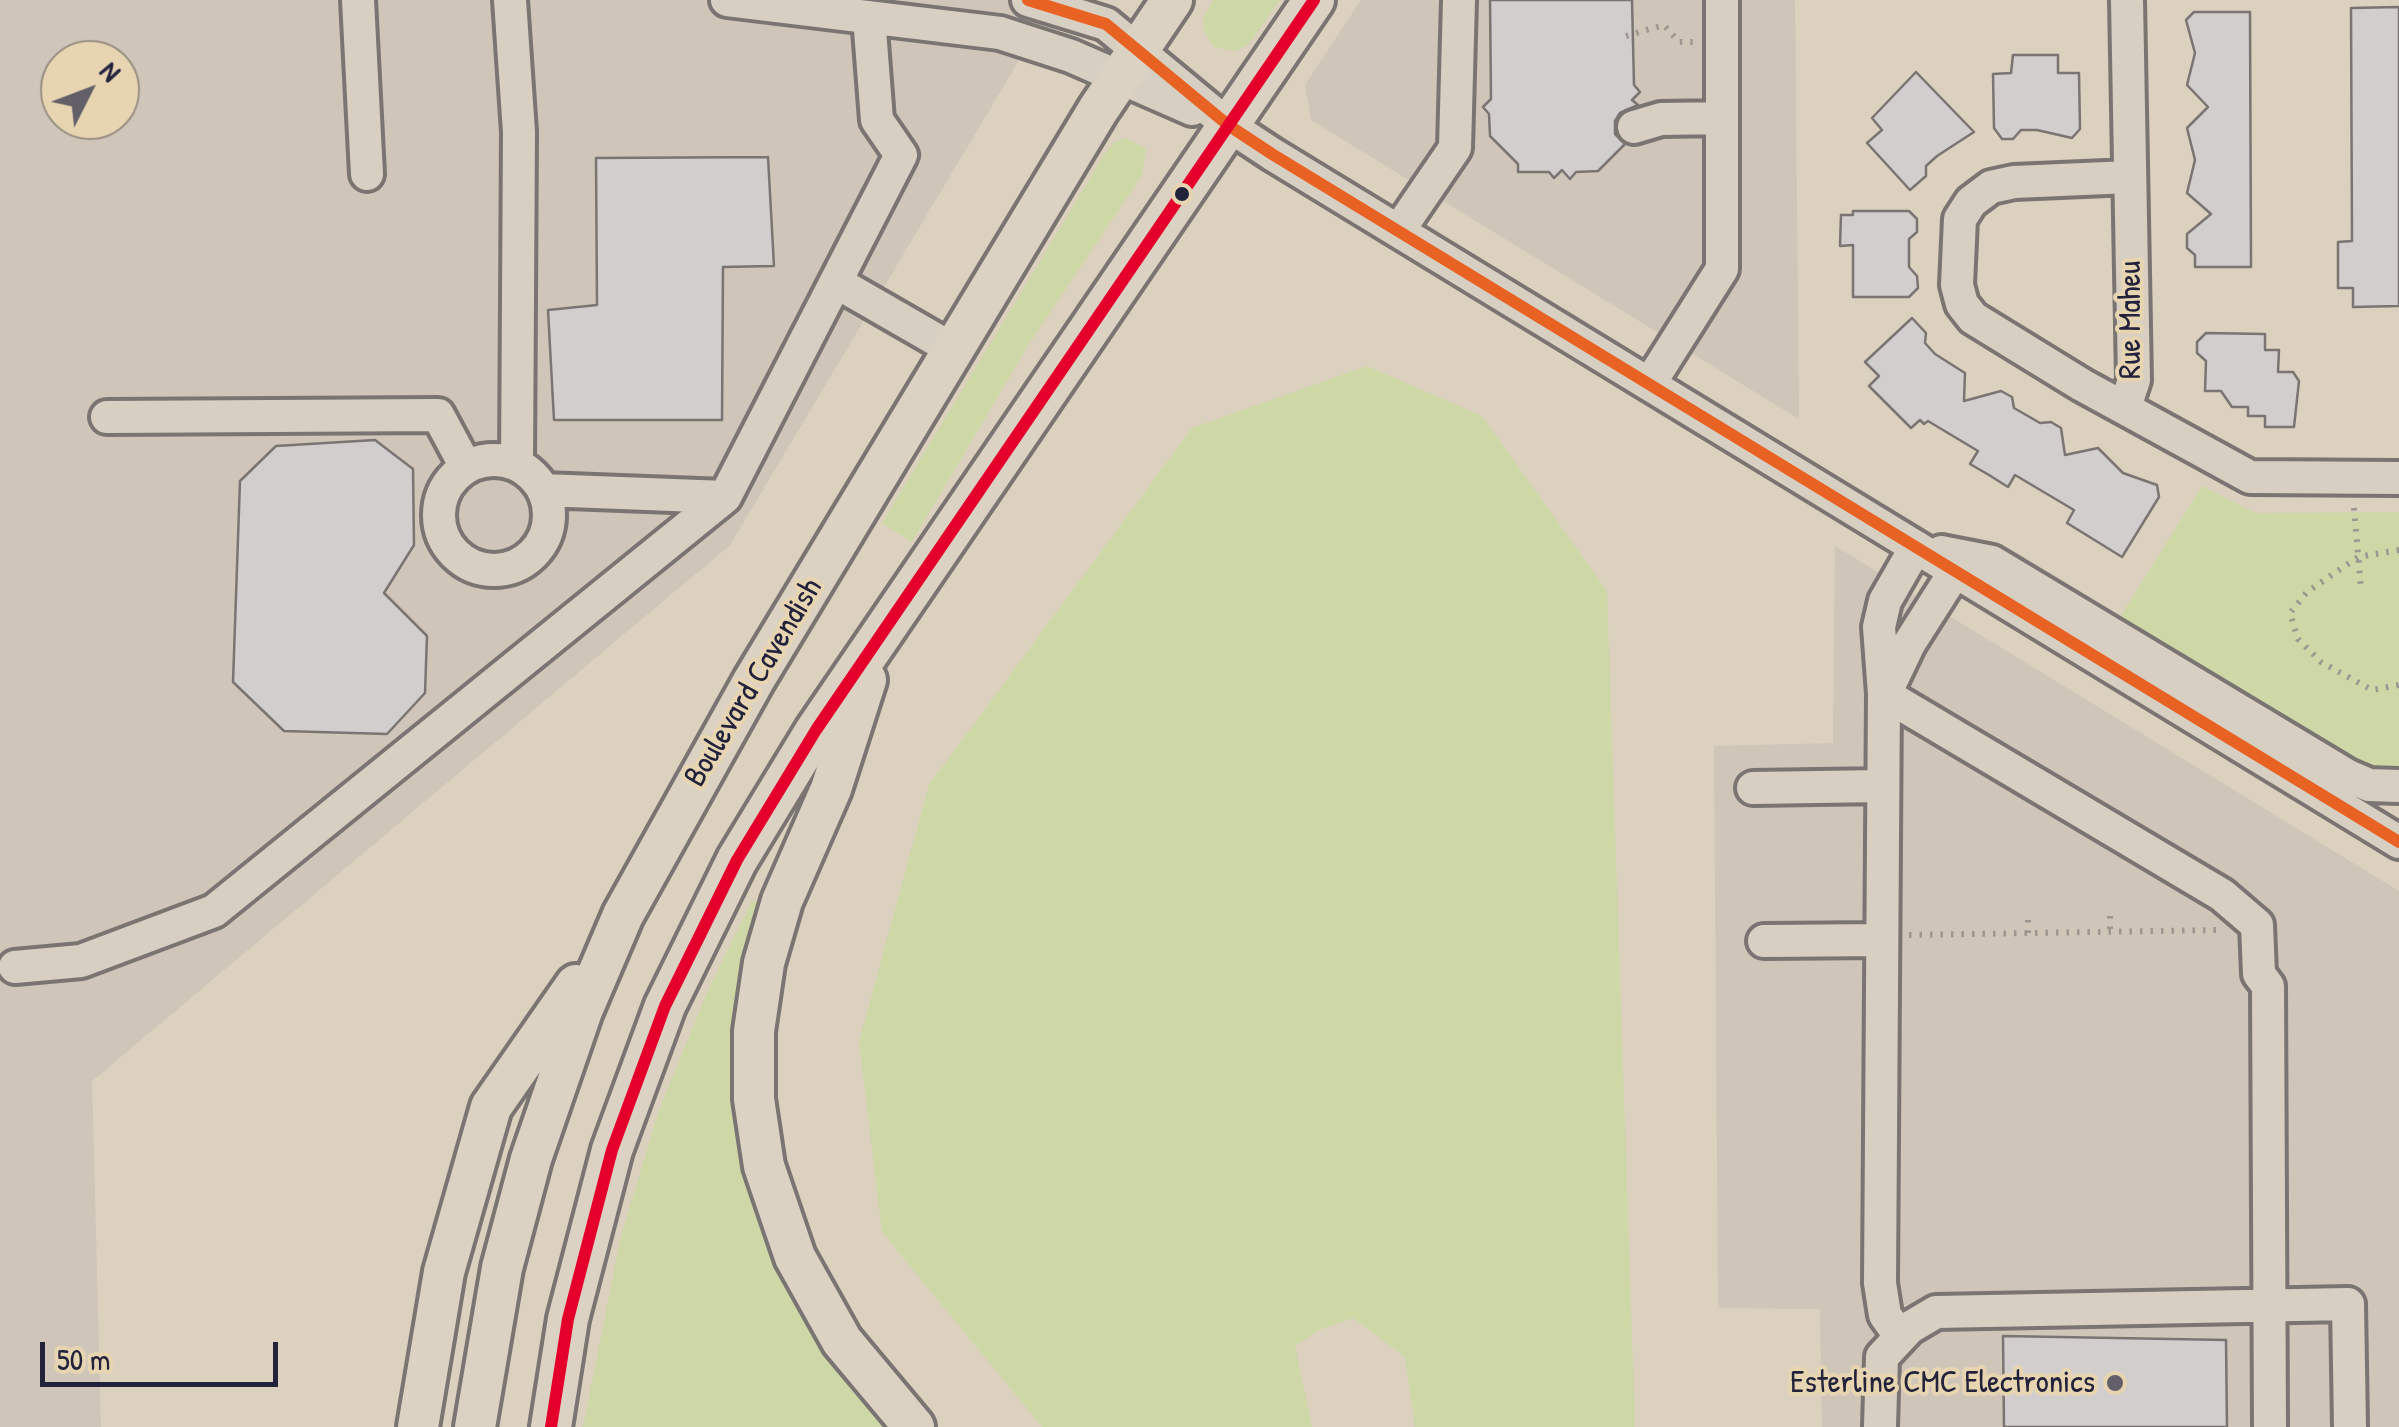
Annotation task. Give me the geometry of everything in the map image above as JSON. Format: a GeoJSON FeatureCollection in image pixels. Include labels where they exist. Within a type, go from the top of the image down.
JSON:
{"type":"FeatureCollection","features":[{"type":"Feature","properties":{"kind":"main road","name":"Boulevard Cavendish"},"geometry":{"type":"LineString","coordinates":[[475,1427],[496,1302],[531,1159],[568,1048],[623,916],[729,723],[954,350],[1172,0]]}},
{"type":"Feature","properties":{"kind":"main road"},"geometry":{"type":"LineString","coordinates":[[551,1427],[568,1318],[598,1196],[665,1006],[760,819],[1314,0]]}},
{"type":"Feature","properties":{"kind":"main road"},"geometry":{"type":"LineString","coordinates":[[878,642],[832,790],[797,864],[771,937],[758,988],[752,1064],[764,1166],[795,1257],[842,1341],[914,1427]]}},
{"type":"Feature","properties":{"kind":"main road"},"geometry":{"type":"LineString","coordinates":[[418,1427],[444,1272],[491,1108],[623,916]]}},
{"type":"Feature","properties":{"kind":"street"},"geometry":{"type":"LineString","coordinates":[[358,0],[367,174]]}},
{"type":"Feature","properties":{"kind":"street"},"geometry":{"type":"LineString","coordinates":[[510,0],[519,132],[516,464]]}},
{"type":"Feature","properties":{"kind":"street"},"geometry":{"type":"LineString","coordinates":[[727,0],[1000,34],[1130,63]]}},
{"type":"Feature","properties":{"kind":"street"},"geometry":{"type":"LineString","coordinates":[[1028,0],[1092,18],[1130,63],[1228,125],[2399,842]]}},
{"type":"Feature","properties":{"kind":"street"},"geometry":{"type":"LineString","coordinates":[[1399,230],[1455,148],[1459,0]]}},
{"type":"Feature","properties":{"kind":"street"},"geometry":{"type":"LineString","coordinates":[[1650,383],[1722,269],[1722,0]]}},
{"type":"Feature","properties":{"kind":"street","name":"Rue Maheu"},"geometry":{"type":"LineString","coordinates":[[2128,0],[2134,380],[2125,408],[2250,476],[2399,478]]}},
{"type":"Feature","properties":{"kind":"street"},"geometry":{"type":"LineString","coordinates":[[14,967],[80,961],[214,911],[725,498],[901,155],[877,120],[868,17]]}},
{"type":"Feature","properties":{"kind":"street"},"geometry":{"type":"LineString","coordinates":[[1634,127],[1661,120],[1722,118]]}},
{"type":"Feature","properties":{"kind":"street"},"geometry":{"type":"LineString","coordinates":[[2125,408],[1988,329],[1962,304],[1958,285],[1960,219],[1972,202],[1991,188],[2014,182],[2130,177]]}},
{"type":"Feature","properties":{"kind":"street"},"geometry":{"type":"LineString","coordinates":[[836,282],[954,350]]}},
{"type":"Feature","properties":{"kind":"street"},"geometry":{"type":"LineString","coordinates":[[107,417],[438,415],[466,467]]}},
{"type":"Feature","properties":{"kind":"street"},"geometry":{"type":"LineString","coordinates":[[482,461],[516,464],[543,490],[548,526],[542,544],[513,567],[476,567],[460,558],[441,528],[443,493],[466,467],[482,461]]}},
{"type":"Feature","properties":{"kind":"street"},"geometry":{"type":"LineString","coordinates":[[543,490],[725,498]]}},
{"type":"Feature","properties":{"kind":"street"},"geometry":{"type":"LineString","coordinates":[[1900,1336],[1885,1314],[1880,1282],[1893,928],[1882,786],[1884,694],[1880,612],[1916,546]]}},
{"type":"Feature","properties":{"kind":"street"},"geometry":{"type":"LineString","coordinates":[[1916,546],[1992,562],[2369,785],[2399,786]]}},
{"type":"Feature","properties":{"kind":"street"},"geometry":{"type":"LineString","coordinates":[[1884,694],[1909,644],[1956,570]]}},
{"type":"Feature","properties":{"kind":"street"},"geometry":{"type":"LineString","coordinates":[[1884,694],[2222,895],[2252,917],[2257,930],[2259,974],[2268,986],[2270,1427]]}},
{"type":"Feature","properties":{"kind":"street"},"geometry":{"type":"LineString","coordinates":[[1753,788],[1882,786]]}},
{"type":"Feature","properties":{"kind":"street"},"geometry":{"type":"LineString","coordinates":[[1764,941],[1893,928]]}},
{"type":"Feature","properties":{"kind":"street"},"geometry":{"type":"LineString","coordinates":[[1880,1427],[1882,1357],[1900,1336],[1936,1312],[1964,1308],[2348,1304],[2350,1427]]}},
{"type":"Feature","properties":{"kind":"path"},"geometry":{"type":"LineString","coordinates":[[1626,36],[1664,26],[1679,42]]}},
{"type":"Feature","properties":{"kind":"path"},"geometry":{"type":"LineString","coordinates":[[2354,508],[2362,588]]}},
{"type":"Feature","properties":{"kind":"path"},"geometry":{"type":"LineString","coordinates":[[2399,550],[2358,558],[2297,600],[2290,624],[2321,662],[2356,684],[2372,690],[2399,684]]}},
{"type":"Feature","properties":{"kind":"path"},"geometry":{"type":"LineString","coordinates":[[2110,916],[2110,932]]}},
{"type":"Feature","properties":{"kind":"path"},"geometry":{"type":"LineString","coordinates":[[2190,917],[2191,931]]}},
{"type":"Feature","properties":{"kind":"path"},"geometry":{"type":"LineString","coordinates":[[2028,918],[2028,933]]}},
{"type":"Feature","properties":{"kind":"path"},"geometry":{"type":"LineString","coordinates":[[1947,920],[1948,934]]}},
{"type":"Feature","properties":{"kind":"path"},"geometry":{"type":"LineString","coordinates":[[1893,928],[1904,935],[2257,930]]}},
{"type":"Feature","properties":{"kind":"shaded area"},"geometry":{"type":"Polygon","coordinates":[[[0,0],[1055,0],[730,545],[92,1081],[101,1427],[0,1427],[0,0]]]}},
{"type":"Feature","properties":{"kind":"shaded area"},"geometry":{"type":"Polygon","coordinates":[[[1361,0],[1795,0],[1799,419],[1311,120],[1305,85],[1361,0]]]}},
{"type":"Feature","properties":{"kind":"shaded area"},"geometry":{"type":"Polygon","coordinates":[[[1835,546],[2399,891],[2399,1427],[1822,1427],[1820,1309],[1718,1308],[1714,746],[1833,743],[1835,546]]]}},
{"type":"Feature","properties":{"kind":"green space"},"geometry":{"type":"Polygon","coordinates":[[[1213,0],[1280,0],[1248,45],[1235,51],[1214,47],[1204,31],[1203,19],[1213,0]]]}},
{"type":"Feature","properties":{"kind":"green space"},"geometry":{"type":"Polygon","coordinates":[[[1126,138],[1146,149],[1142,175],[1029,344],[912,542],[882,523],[1104,155],[1113,143],[1126,138]]]}},
{"type":"Feature","properties":{"kind":"green space"},"geometry":{"type":"Polygon","coordinates":[[[1367,366],[1482,416],[1607,591],[1635,1427],[1415,1427],[1405,1357],[1353,1318],[1319,1330],[1295,1346],[1312,1427],[1042,1427],[882,1232],[859,1042],[929,785],[1192,428],[1367,366]]]}},
{"type":"Feature","properties":{"kind":"green space"},"geometry":{"type":"Polygon","coordinates":[[[2202,486],[2255,513],[2399,512],[2399,768],[2376,769],[2360,763],[2120,617],[2202,486]]]}},
{"type":"Feature","properties":{"kind":"green space"},"geometry":{"type":"Polygon","coordinates":[[[752,901],[762,904],[741,1138],[759,1212],[789,1286],[891,1427],[583,1427],[621,1236],[659,1110],[709,988],[752,901]]]}},
{"type":"Feature","properties":{"kind":"building"},"geometry":{"type":"Polygon","coordinates":[[[1490,0],[1632,0],[1634,85],[1640,92],[1632,100],[1638,105],[1620,113],[1615,121],[1615,134],[1625,144],[1598,171],[1576,172],[1570,179],[1562,170],[1554,178],[1549,172],[1518,172],[1518,164],[1490,136],[1489,114],[1483,107],[1491,99],[1490,0]]]}},
{"type":"Feature","properties":{"kind":"building"},"geometry":{"type":"Polygon","coordinates":[[[2399,7],[2399,306],[2353,307],[2353,288],[2338,288],[2338,242],[2352,241],[2351,8],[2399,7]]]}},
{"type":"Feature","properties":{"kind":"building"},"geometry":{"type":"Polygon","coordinates":[[[2194,12],[2250,12],[2251,267],[2195,267],[2195,255],[2187,248],[2187,234],[2211,214],[2187,193],[2195,160],[2187,128],[2208,107],[2187,85],[2195,53],[2186,20],[2194,12]]]}},
{"type":"Feature","properties":{"kind":"building"},"geometry":{"type":"Polygon","coordinates":[[[2013,55],[2058,55],[2058,73],[2079,73],[2080,129],[2072,138],[2021,130],[2013,139],[2002,139],[1994,128],[1993,74],[2011,73],[2013,55]]]}},
{"type":"Feature","properties":{"kind":"building"},"geometry":{"type":"Polygon","coordinates":[[[1916,72],[1974,132],[1937,156],[1926,166],[1926,176],[1910,190],[1867,143],[1882,130],[1872,118],[1916,72]]]}},
{"type":"Feature","properties":{"kind":"building"},"geometry":{"type":"Polygon","coordinates":[[[768,157],[774,266],[723,267],[722,420],[554,420],[548,310],[597,305],[596,158],[768,157]]]}},
{"type":"Feature","properties":{"kind":"building"},"geometry":{"type":"Polygon","coordinates":[[[1853,211],[1909,211],[1917,219],[1917,232],[1909,239],[1909,267],[1917,276],[1918,288],[1909,297],[1853,297],[1853,245],[1840,246],[1841,215],[1853,215],[1853,211]]]}},
{"type":"Feature","properties":{"kind":"building"},"geometry":{"type":"Polygon","coordinates":[[[1912,318],[1926,333],[1925,343],[1935,354],[1965,373],[1964,401],[2001,391],[2012,397],[2014,408],[2040,423],[2051,422],[2061,428],[2065,455],[2098,448],[2123,473],[2157,485],[2159,497],[2122,557],[2067,523],[2074,510],[2015,475],[2008,487],[1970,464],[1978,451],[1928,421],[1924,424],[1920,420],[1911,428],[1869,386],[1879,376],[1865,362],[1912,318]]]}},
{"type":"Feature","properties":{"kind":"building"},"geometry":{"type":"Polygon","coordinates":[[[2206,333],[2265,334],[2265,350],[2279,350],[2278,372],[2293,372],[2299,381],[2294,427],[2265,427],[2265,416],[2248,416],[2248,407],[2232,407],[2221,391],[2205,391],[2206,361],[2197,353],[2197,342],[2206,333]]]}},
{"type":"Feature","properties":{"kind":"building"},"geometry":{"type":"Polygon","coordinates":[[[375,440],[413,469],[414,545],[384,593],[427,636],[425,693],[387,734],[284,731],[233,682],[240,481],[276,446],[375,440]]]}},
{"type":"Feature","properties":{"kind":"building","name":"Esterline CMC Electronics"},"geometry":{"type":"Polygon","coordinates":[[[2003,1336],[2226,1340],[2227,1427],[2004,1427],[2003,1336]]]}},
{"type":"Feature","properties":{"kind":"transit line"},"geometry":{"type":"LineString","coordinates":[[1028,0],[1106,24],[1228,125],[1272,154],[2399,842]]}},
{"type":"Feature","properties":{"kind":"transit line"},"geometry":{"type":"LineString","coordinates":[[551,1427],[568,1319],[612,1150],[665,1006],[737,860],[816,730],[1314,0]]}},
{"type":"Feature","properties":{"kind":"place","name":"Esterline CMC Electronics"},"geometry":{"type":"Point","coordinates":[2115,1383]}}]}
